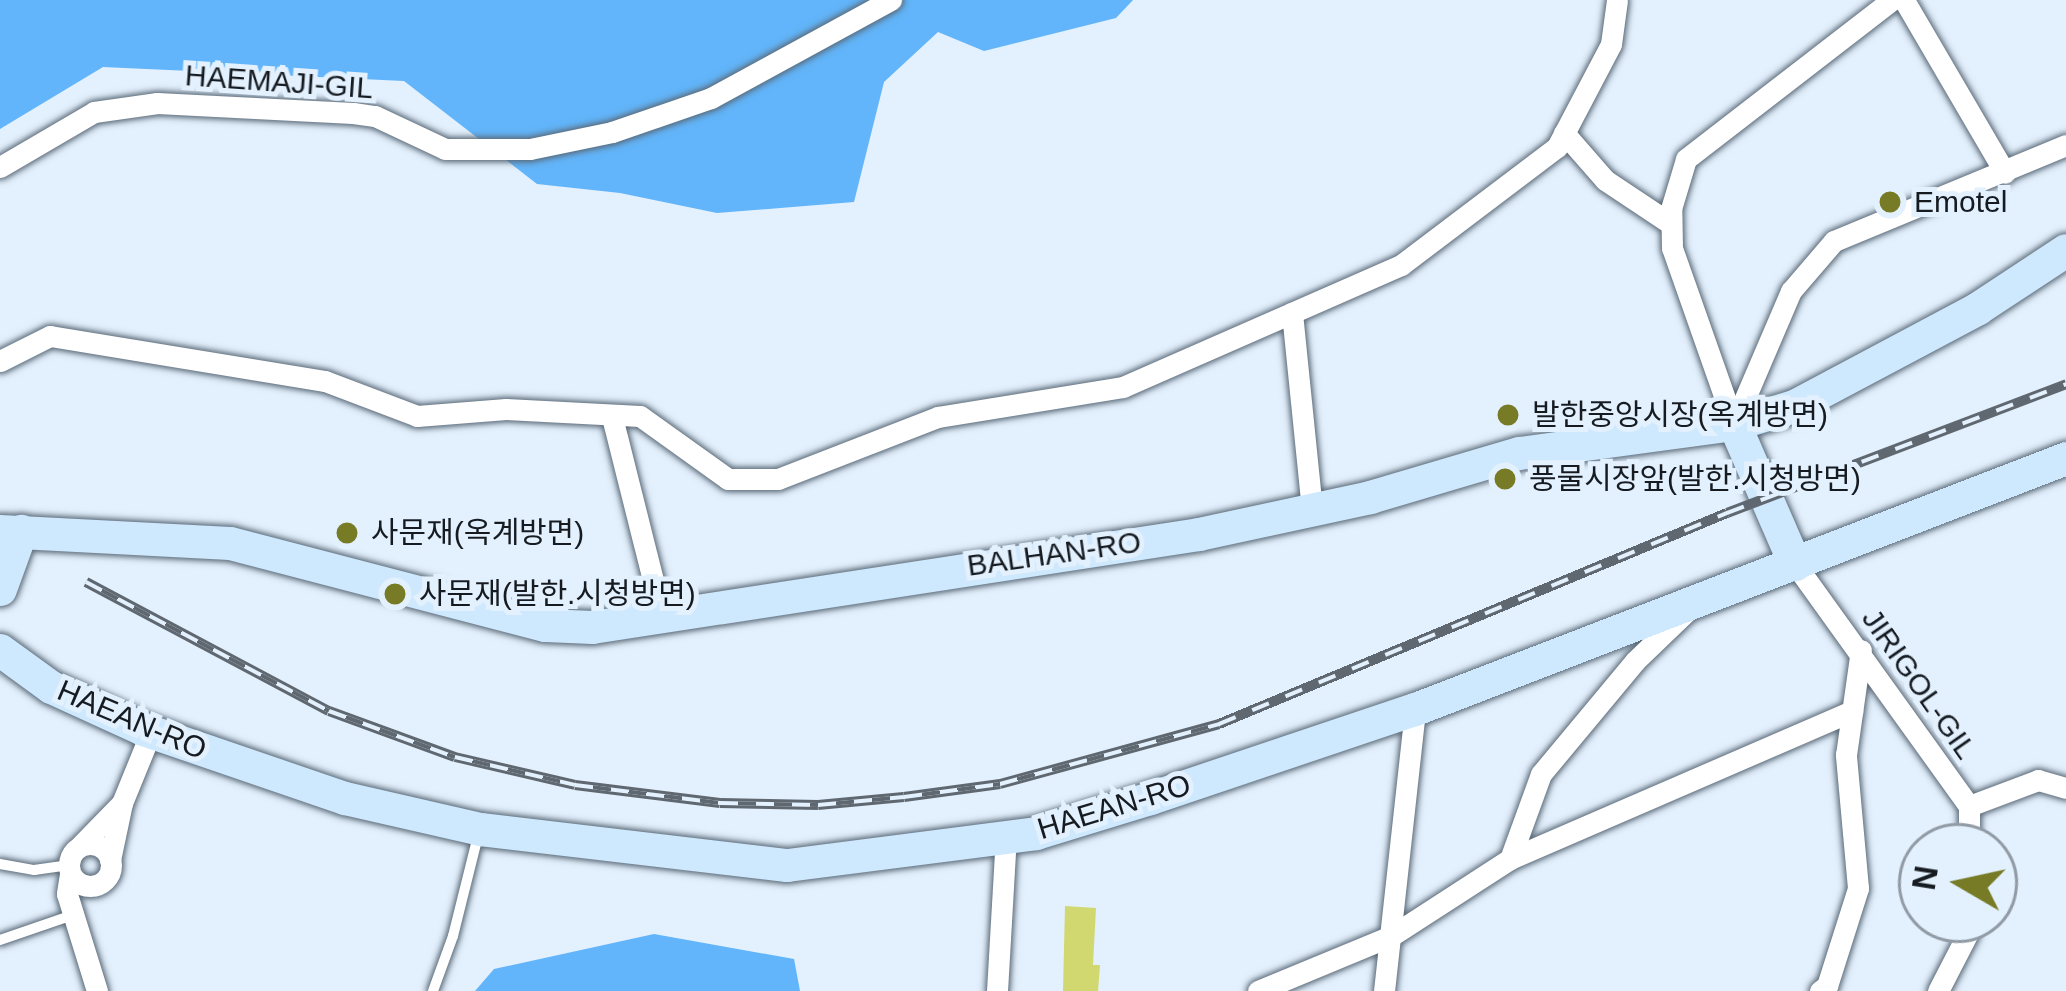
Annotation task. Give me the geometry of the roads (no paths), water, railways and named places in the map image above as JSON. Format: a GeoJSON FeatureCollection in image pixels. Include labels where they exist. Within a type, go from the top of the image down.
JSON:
{"type":"FeatureCollection","features":[{"type":"Feature","properties":{"kind":"street","name":"HAEMAJI-GIL"},"geometry":{"type":"LineString","coordinates":[[0,167],[94,112],[157,103],[353,113],[374,116],[446,149],[530,149],[612,132],[711,98],[891,0]]}},
{"type":"Feature","properties":{"kind":"street"},"geometry":{"type":"LineString","coordinates":[[0,361],[50,336],[325,381],[417,416],[506,409],[640,416],[728,479],[778,479],[938,417],[1123,387],[1401,265],[1557,147],[1611,44],[1617,0]]}},
{"type":"Feature","properties":{"kind":"street"},"geometry":{"type":"LineString","coordinates":[[1796,564],[1734,424],[1672,248],[1671,224],[1686,159],[1892,0]]}},
{"type":"Feature","properties":{"kind":"street"},"geometry":{"type":"LineString","coordinates":[[1904,0],[2005,173]]}},
{"type":"Feature","properties":{"kind":"street"},"geometry":{"type":"LineString","coordinates":[[1564,134],[1605,179],[1671,224]]}},
{"type":"Feature","properties":{"kind":"street"},"geometry":{"type":"LineString","coordinates":[[1734,424],[1791,291],[1834,241],[2066,145]]}},
{"type":"Feature","properties":{"kind":"street","name":"BALHAN-RO"},"geometry":{"type":"LineString","coordinates":[[11,531],[230,543],[545,625],[592,627],[908,574],[1198,535],[1312,510],[1519,453],[1734,424],[1794,406],[1978,308],[2066,250]]}},
{"type":"Feature","properties":{"kind":"street"},"geometry":{"type":"LineString","coordinates":[[1292,313],[1312,510]]}},
{"type":"Feature","properties":{"kind":"street"},"geometry":{"type":"LineString","coordinates":[[612,417],[662,616]]}},
{"type":"Feature","properties":{"kind":"street","name":"HAEAN-RO"},"geometry":{"type":"LineString","coordinates":[[0,650],[51,687],[151,732],[345,798],[480,829],[787,866],[1036,833],[1150,798],[1415,709],[2066,458]]}},
{"type":"Feature","properties":{"kind":"street"},"geometry":{"type":"LineString","coordinates":[[0,589],[11,531]]}},
{"type":"Feature","properties":{"kind":"street","name":"JIRIGOL-GIL"},"geometry":{"type":"LineString","coordinates":[[1796,564],[1969,806],[1969,823]]}},
{"type":"Feature","properties":{"kind":"street"},"geometry":{"type":"LineString","coordinates":[[1510,860],[1541,774],[1635,661],[1697,602]]}},
{"type":"Feature","properties":{"kind":"street"},"geometry":{"type":"LineString","coordinates":[[1820,991],[1827,986],[1858,888],[1846,755],[1861,650]]}},
{"type":"Feature","properties":{"kind":"street"},"geometry":{"type":"LineString","coordinates":[[1384,991],[1415,709]]}},
{"type":"Feature","properties":{"kind":"street"},"geometry":{"type":"LineString","coordinates":[[1258,991],[1390,936],[1510,860],[1852,711]]}},
{"type":"Feature","properties":{"kind":"street"},"geometry":{"type":"LineString","coordinates":[[73,915],[94,902],[122,803],[151,732]]}},
{"type":"Feature","properties":{"kind":"street"},"geometry":{"type":"LineString","coordinates":[[1969,806],[2038,780],[2066,788]]}},
{"type":"Feature","properties":{"kind":"street"},"geometry":{"type":"LineString","coordinates":[[97,991],[67,894],[69,869],[81,845],[122,803]]}},
{"type":"Feature","properties":{"kind":"street"},"geometry":{"type":"LineString","coordinates":[[998,991],[1006,835]]}},
{"type":"Feature","properties":{"kind":"street"},"geometry":{"type":"LineString","coordinates":[[81,845],[97,844],[106,871]]}},
{"type":"Feature","properties":{"kind":"street"},"geometry":{"type":"LineString","coordinates":[[69,869],[84,885],[106,871]]}},
{"type":"Feature","properties":{"kind":"street"},"geometry":{"type":"LineString","coordinates":[[1938,991],[1963,943]]}},
{"type":"Feature","properties":{"kind":"lane"},"geometry":{"type":"LineString","coordinates":[[433,991],[453,936],[480,829]]}},
{"type":"Feature","properties":{"kind":"lane"},"geometry":{"type":"LineString","coordinates":[[0,864],[69,869]]}},
{"type":"Feature","properties":{"kind":"lane"},"geometry":{"type":"LineString","coordinates":[[0,940],[73,915]]}},
{"type":"Feature","properties":{"kind":"railway"},"geometry":{"type":"LineString","coordinates":[[86,582],[329,711],[455,757],[575,785],[720,803],[818,805],[904,797],[1000,784],[1219,724],[1727,513],[2066,384]]}},
{"type":"Feature","properties":{"kind":"place","name":"Emotel"},"geometry":{"type":"Point","coordinates":[1890,202]}},
{"type":"Feature","properties":{"kind":"place","name":"발한중앙시장(옥계방면)"},"geometry":{"type":"Point","coordinates":[1508,415]}},
{"type":"Feature","properties":{"kind":"place","name":"풍물시장앞(발한.시청방면)"},"geometry":{"type":"Point","coordinates":[1505,479]}},
{"type":"Feature","properties":{"kind":"place","name":"사문재(옥계방면)"},"geometry":{"type":"Point","coordinates":[347,533]}},
{"type":"Feature","properties":{"kind":"place","name":"사문재(발한.시청방면)"},"geometry":{"type":"Point","coordinates":[395,594]}}]}
